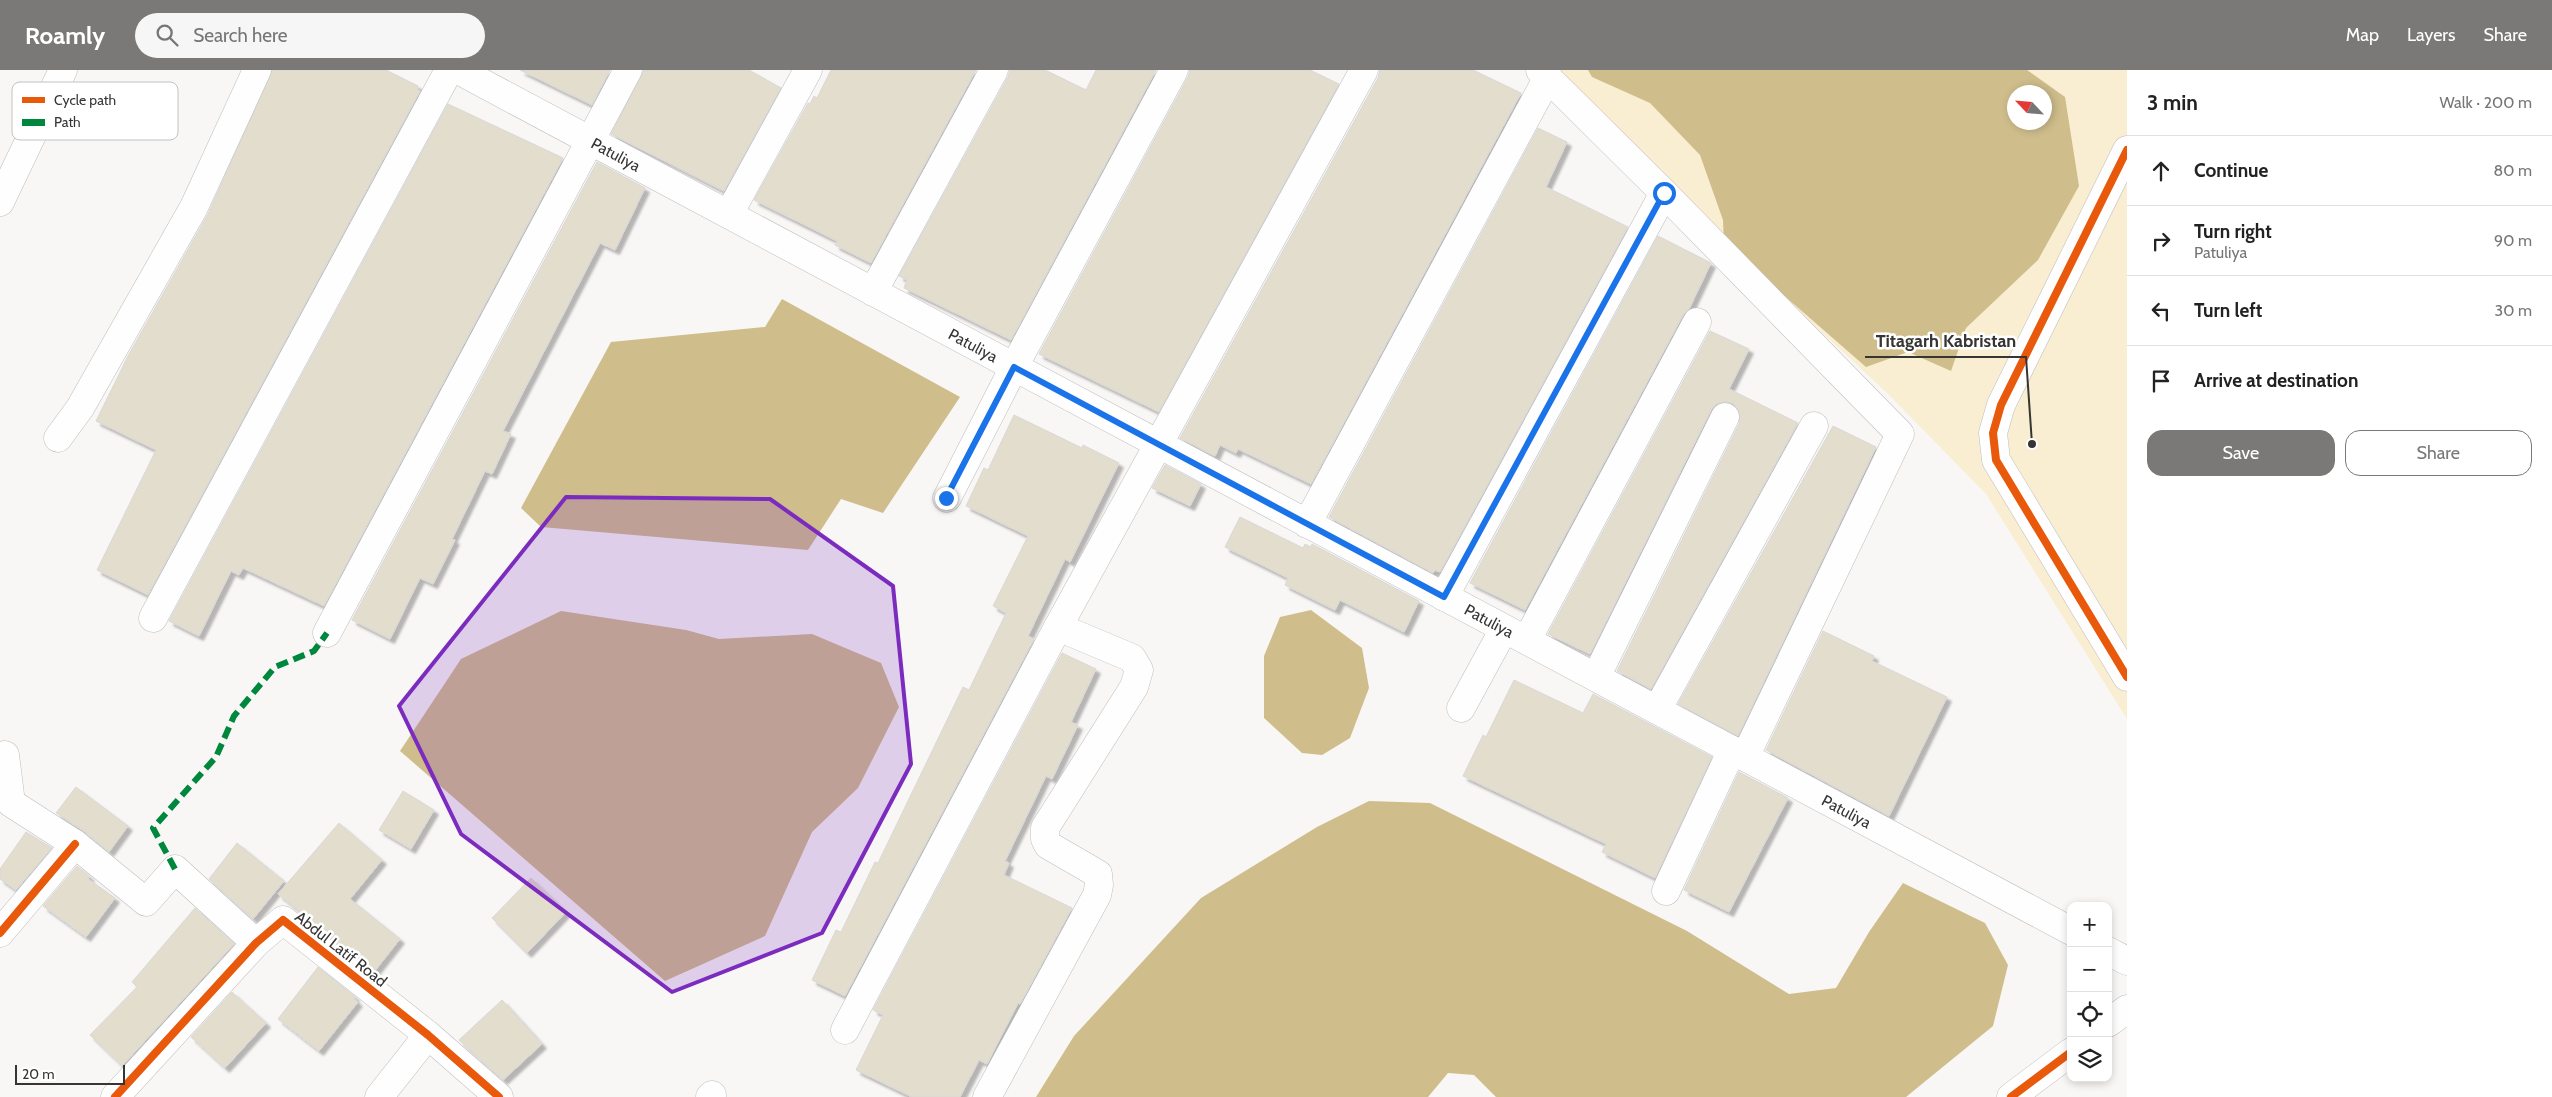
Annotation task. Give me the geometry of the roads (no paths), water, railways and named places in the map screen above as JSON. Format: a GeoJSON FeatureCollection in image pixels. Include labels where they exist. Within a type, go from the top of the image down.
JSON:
{"type":"FeatureCollection","features":[{"type":"Feature","properties":{"kind":"street"},"geometry":{"type":"LineString","coordinates":[[57,82],[63,70]]}},
{"type":"Feature","properties":{"kind":"street"},"geometry":{"type":"LineString","coordinates":[[58,438],[80,408],[194,207],[257,70]]}},
{"type":"Feature","properties":{"kind":"street"},"geometry":{"type":"LineString","coordinates":[[153,618],[449,70]]}},
{"type":"Feature","properties":{"kind":"street","name":"Patuliya"},"geometry":{"type":"LineString","coordinates":[[458,70],[2067,929]]}},
{"type":"Feature","properties":{"kind":"street"},"geometry":{"type":"LineString","coordinates":[[327,633],[628,70]]}},
{"type":"Feature","properties":{"kind":"street"},"geometry":{"type":"LineString","coordinates":[[728,214],[808,70]]}},
{"type":"Feature","properties":{"kind":"street"},"geometry":{"type":"LineString","coordinates":[[873,292],[994,70]]}},
{"type":"Feature","properties":{"kind":"street"},"geometry":{"type":"LineString","coordinates":[[946,498],[1014,367],[1174,70]]}},
{"type":"Feature","properties":{"kind":"street"},"geometry":{"type":"LineString","coordinates":[[845,1030],[1058,627],[1364,70]]}},
{"type":"Feature","properties":{"kind":"street"},"geometry":{"type":"LineString","coordinates":[[1307,524],[1544,73],[1900,434],[1666,891]]}},
{"type":"Feature","properties":{"kind":"street"},"geometry":{"type":"LineString","coordinates":[[0,202],[30,140]]}},
{"type":"Feature","properties":{"kind":"street"},"geometry":{"type":"LineString","coordinates":[[2127,150],[2001,405],[1993,433],[1996,460],[2127,677]]}},
{"type":"Feature","properties":{"kind":"street"},"geometry":{"type":"LineString","coordinates":[[1444,597],[1664,193]]}},
{"type":"Feature","properties":{"kind":"street"},"geometry":{"type":"LineString","coordinates":[[1461,708],[1515,634],[1697,322]]}},
{"type":"Feature","properties":{"kind":"street"},"geometry":{"type":"LineString","coordinates":[[1596,677],[1724,417]]}},
{"type":"Feature","properties":{"kind":"street"},"geometry":{"type":"LineString","coordinates":[[1657,710],[1814,426]]}},
{"type":"Feature","properties":{"kind":"street"},"geometry":{"type":"LineString","coordinates":[[987,1097],[1097,896],[1098,874],[1048,845],[1045,839],[1044,828],[1134,687],[1139,670],[1132,658],[1058,627]]}},
{"type":"Feature","properties":{"kind":"street"},"geometry":{"type":"LineString","coordinates":[[4,755],[11,802],[75,844],[146,902],[175,869],[256,943]]}},
{"type":"Feature","properties":{"kind":"street"},"geometry":{"type":"LineString","coordinates":[[0,933],[75,844]]}},
{"type":"Feature","properties":{"kind":"street","name":"Abdul Latif Road"},"geometry":{"type":"LineString","coordinates":[[115,1097],[256,943],[283,920],[428,1035],[499,1097]]}},
{"type":"Feature","properties":{"kind":"street"},"geometry":{"type":"LineString","coordinates":[[2112,953],[2127,961]]}},
{"type":"Feature","properties":{"kind":"street"},"geometry":{"type":"LineString","coordinates":[[2112,1020],[2127,1009]]}},
{"type":"Feature","properties":{"kind":"street"},"geometry":{"type":"LineString","coordinates":[[379,1097],[428,1035]]}},
{"type":"Feature","properties":{"kind":"street"},"geometry":{"type":"LineString","coordinates":[[2011,1097],[2067,1055]]}},
{"type":"Feature","properties":{"kind":"place","name":"Titagarh Kabristan"},"geometry":{"type":"Point","coordinates":[2032,444]}}]}
